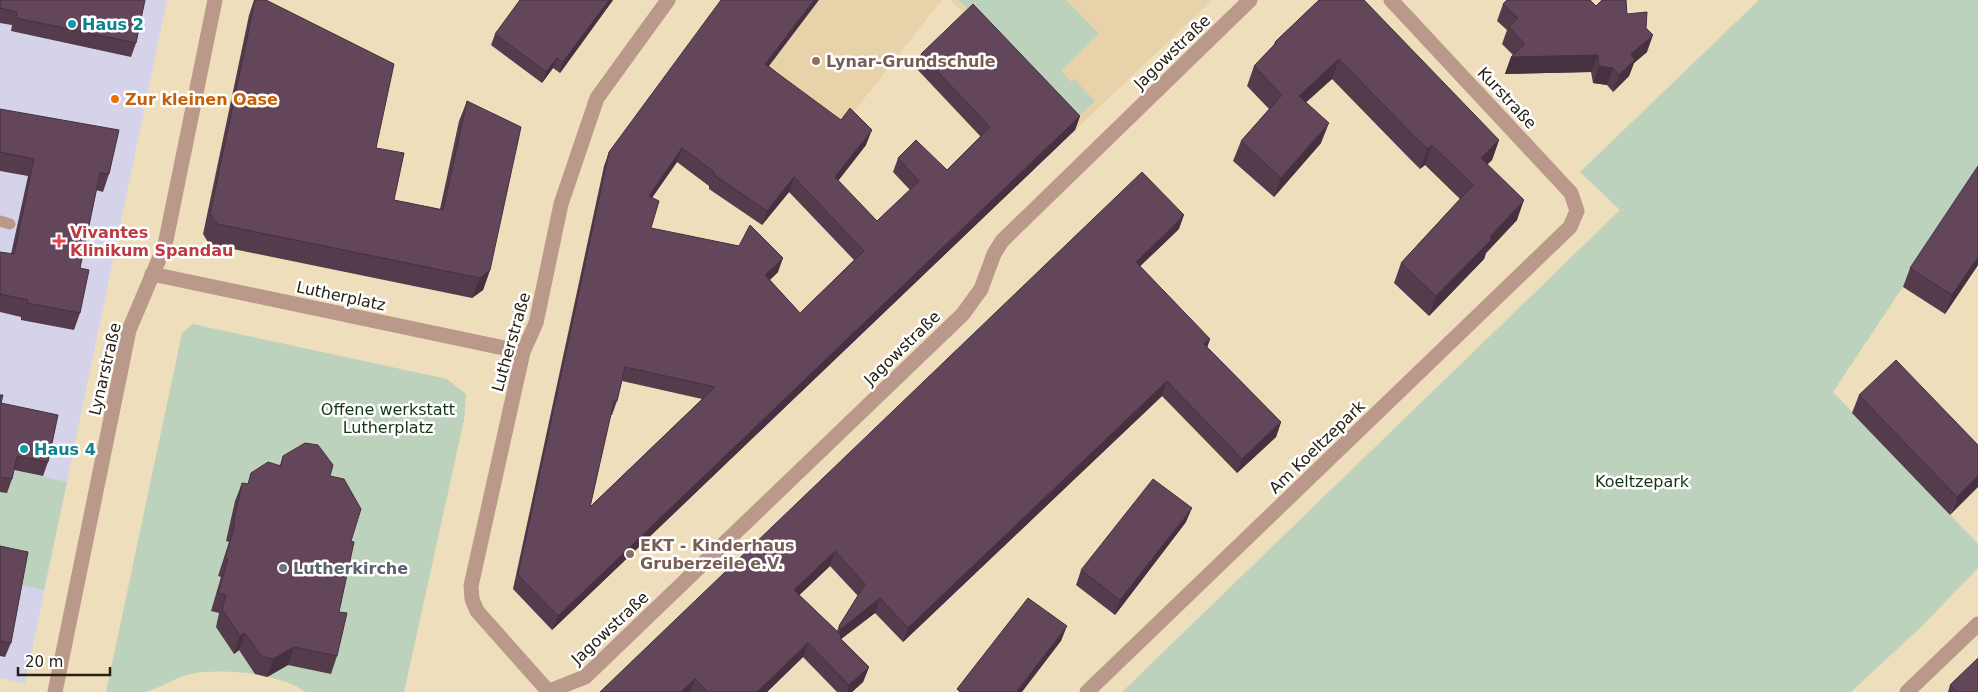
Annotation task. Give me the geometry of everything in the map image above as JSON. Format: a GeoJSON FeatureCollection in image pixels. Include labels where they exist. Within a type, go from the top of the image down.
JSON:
{"type":"FeatureCollection","features":[{"type":"Feature","properties":{"kind":"street","name":"Lynarstraße"},"geometry":{"type":"LineString","coordinates":[[55,692],[129,330],[165,245],[215,0]]}},
{"type":"Feature","properties":{"kind":"street","name":"Lutherstraße"},"geometry":{"type":"LineString","coordinates":[[548,692],[477,611],[472,599],[471,586],[523,352],[536,323],[561,204],[579,146],[597,98],[668,0]]}},
{"type":"Feature","properties":{"kind":"street","name":"Jagowstraße"},"geometry":{"type":"LineString","coordinates":[[548,692],[585,677],[963,314],[981,289],[994,254],[1002,241],[1250,0]]}},
{"type":"Feature","properties":{"kind":"street","name":"Kurstraße"},"geometry":{"type":"LineString","coordinates":[[1391,0],[1571,192],[1578,211],[1570,227]]}},
{"type":"Feature","properties":{"kind":"street","name":"Am Koeltzepark"},"geometry":{"type":"LineString","coordinates":[[1087,692],[1570,227]]}},
{"type":"Feature","properties":{"kind":"street","name":"Lutherplatz"},"geometry":{"type":"LineString","coordinates":[[152,274],[523,352]]}},
{"type":"Feature","properties":{"kind":"street"},"geometry":{"type":"LineString","coordinates":[[1907,692],[1978,624]]}},
{"type":"Feature","properties":{"kind":"shaded area","name":"Vivantes Klinikum Spandau"},"geometry":{"type":"Polygon","coordinates":[[[0,0],[167,0],[25,684],[0,678],[0,0]]]}},
{"type":"Feature","properties":{"kind":"shaded area","name":"Lynar-Grundschule"},"geometry":{"type":"Polygon","coordinates":[[[726,0],[942,0],[836,134],[760,78],[726,0]]]}},
{"type":"Feature","properties":{"kind":"shaded area","name":"Lynar-Grundschule"},"geometry":{"type":"Polygon","coordinates":[[[951,0],[1212,0],[1075,130],[951,0]]]}},
{"type":"Feature","properties":{"kind":"green space"},"geometry":{"type":"Polygon","coordinates":[[[959,0],[1066,0],[1099,34],[1061,71],[1071,82],[1074,79],[1095,101],[1074,121],[959,0]]]}},
{"type":"Feature","properties":{"kind":"green space","name":"Koeltzepark"},"geometry":{"type":"Polygon","coordinates":[[[1759,0],[1978,0],[1978,174],[1833,392],[1978,544],[1978,568],[1921,627],[1851,692],[1122,692],[1620,210],[1580,172],[1759,0]]]}},
{"type":"Feature","properties":{"kind":"green space","name":"Offene werkstatt Lutherplatz"},"geometry":{"type":"Polygon","coordinates":[[[193,324],[447,379],[466,394],[464,420],[404,692],[306,692],[281,680],[266,676],[234,672],[204,672],[173,680],[145,692],[106,692],[182,333],[193,324]]]}},
{"type":"Feature","properties":{"kind":"green space"},"geometry":{"type":"Polygon","coordinates":[[[12,470],[67,482],[44,590],[20,585],[0,561],[0,492],[12,470]]]}},
{"type":"Feature","properties":{"kind":"building","name":"Haus 2"},"geometry":{"type":"Polygon","coordinates":[[[0,0],[145,0],[136,43],[16,18],[17,12],[0,8],[0,0]]]}},
{"type":"Feature","properties":{"kind":"building"},"geometry":{"type":"Polygon","coordinates":[[[255,0],[266,0],[394,64],[376,148],[404,153],[394,200],[443,210],[467,101],[521,127],[490,270],[480,278],[217,224],[210,214],[255,0]]]}},
{"type":"Feature","properties":{"kind":"building"},"geometry":{"type":"Polygon","coordinates":[[[520,0],[609,0],[563,62],[557,58],[546,72],[495,34],[520,0]]]}},
{"type":"Feature","properties":{"kind":"building"},"geometry":{"type":"Polygon","coordinates":[[[721,0],[814,0],[765,64],[841,120],[850,108],[872,130],[835,177],[877,221],[919,181],[898,158],[916,140],[947,170],[990,127],[921,54],[973,4],[1080,116],[558,616],[518,575],[609,152],[721,0]],[[682,148],[649,196],[659,201],[651,228],[739,246],[750,225],[783,258],[765,275],[800,313],[864,251],[794,177],[767,211],[714,175],[714,172],[682,148]],[[625,367],[617,401],[614,401],[590,507],[715,387],[625,367]]]}},
{"type":"Feature","properties":{"kind":"building"},"geometry":{"type":"Polygon","coordinates":[[[1319,0],[1364,0],[1499,140],[1481,158],[1524,200],[1490,237],[1492,239],[1436,296],[1401,263],[1473,185],[1432,145],[1428,149],[1415,137],[1339,59],[1299,96],[1329,123],[1281,178],[1241,141],[1282,95],[1254,66],[1275,42],[1319,0]]]}},
{"type":"Feature","properties":{"kind":"building"},"geometry":{"type":"Polygon","coordinates":[[[1507,0],[1590,0],[1596,6],[1602,0],[1626,0],[1627,14],[1647,12],[1646,28],[1653,35],[1631,54],[1635,60],[1619,75],[1613,68],[1599,66],[1598,55],[1511,57],[1525,44],[1509,27],[1518,18],[1503,4],[1507,0]]]}},
{"type":"Feature","properties":{"kind":"building"},"geometry":{"type":"Polygon","coordinates":[[[0,109],[119,130],[109,174],[100,173],[80,268],[89,270],[80,313],[27,303],[28,300],[0,294],[0,252],[14,254],[34,159],[0,152],[0,109]]]}},
{"type":"Feature","properties":{"kind":"building"},"geometry":{"type":"Polygon","coordinates":[[[1978,166],[1978,257],[1952,295],[1910,268],[1978,166]]]}},
{"type":"Feature","properties":{"kind":"building"},"geometry":{"type":"Polygon","coordinates":[[[1142,172],[1184,215],[1136,262],[1210,339],[1204,344],[1281,422],[1242,459],[1167,381],[908,628],[880,598],[841,629],[839,626],[865,584],[835,551],[794,590],[841,635],[840,638],[869,667],[849,685],[808,643],[757,692],[708,692],[695,679],[681,692],[600,692],[1142,172]]]}},
{"type":"Feature","properties":{"kind":"building"},"geometry":{"type":"Polygon","coordinates":[[[1896,360],[1978,445],[1978,476],[1957,497],[1859,395],[1896,360]]]}},
{"type":"Feature","properties":{"kind":"building","name":"Haus 4"},"geometry":{"type":"Polygon","coordinates":[[[0,395],[3,395],[1,403],[58,415],[48,462],[17,456],[12,479],[0,477],[0,395]]]}},
{"type":"Feature","properties":{"kind":"building","name":"Lutherkirche"},"geometry":{"type":"Polygon","coordinates":[[[305,443],[318,445],[333,465],[330,476],[344,479],[361,509],[351,541],[354,542],[339,612],[347,613],[337,656],[294,647],[273,659],[261,656],[245,633],[240,636],[222,609],[226,595],[218,593],[228,559],[225,558],[235,524],[233,524],[242,483],[248,484],[251,473],[268,462],[281,466],[283,456],[305,443]]]}},
{"type":"Feature","properties":{"kind":"building"},"geometry":{"type":"Polygon","coordinates":[[[1153,479],[1192,508],[1120,600],[1081,570],[1153,479]]]}},
{"type":"Feature","properties":{"kind":"building"},"geometry":{"type":"Polygon","coordinates":[[[0,546],[28,552],[11,643],[0,641],[0,546]]]}},
{"type":"Feature","properties":{"kind":"building"},"geometry":{"type":"Polygon","coordinates":[[[1028,598],[1067,626],[1016,692],[960,692],[957,689],[1028,598]]]}},
{"type":"Feature","properties":{"kind":"building"},"geometry":{"type":"Polygon","coordinates":[[[1978,658],[1978,692],[1957,692],[1950,685],[1978,658]]]}},
{"type":"Feature","properties":{"kind":"place","name":"Haus 2"},"geometry":{"type":"Point","coordinates":[72,24]}},
{"type":"Feature","properties":{"kind":"place","name":"Lynar-Grundschule"},"geometry":{"type":"Point","coordinates":[816,61]}},
{"type":"Feature","properties":{"kind":"place","name":"Zur kleinen Oase"},"geometry":{"type":"Point","coordinates":[115,99]}},
{"type":"Feature","properties":{"kind":"place","name":"Vivantes Klinikum Spandau"},"geometry":{"type":"Point","coordinates":[59,241]}},
{"type":"Feature","properties":{"kind":"place","name":"Haus 4"},"geometry":{"type":"Point","coordinates":[24,449]}},
{"type":"Feature","properties":{"kind":"place","name":"EKT - Kinderhaus Gruberzeile e.V."},"geometry":{"type":"Point","coordinates":[630,554]}},
{"type":"Feature","properties":{"kind":"place","name":"Lutherkirche"},"geometry":{"type":"Point","coordinates":[283,568]}}]}
